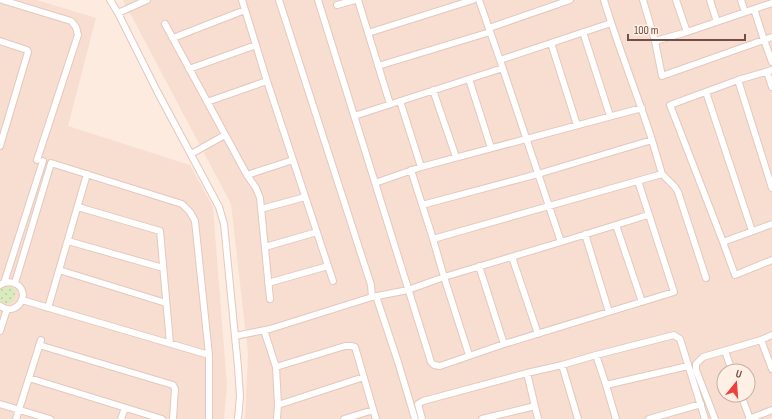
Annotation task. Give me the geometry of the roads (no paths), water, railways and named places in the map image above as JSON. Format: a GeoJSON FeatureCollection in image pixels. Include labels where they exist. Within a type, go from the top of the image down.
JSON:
{"type":"FeatureCollection","features":[{"type":"Feature","properties":{"kind":"street"},"geometry":{"type":"LineString","coordinates":[[2,0],[71,21],[76,27],[78,35],[2,284]]}},
{"type":"Feature","properties":{"kind":"street"},"geometry":{"type":"LineString","coordinates":[[110,0],[219,207],[224,224],[235,336],[240,396],[238,419]]}},
{"type":"Feature","properties":{"kind":"street"},"geometry":{"type":"LineString","coordinates":[[118,13],[147,0]]}},
{"type":"Feature","properties":{"kind":"street"},"geometry":{"type":"LineString","coordinates":[[242,0],[333,281]]}},
{"type":"Feature","properties":{"kind":"street"},"geometry":{"type":"LineString","coordinates":[[279,0],[374,297],[398,362],[415,419]]}},
{"type":"Feature","properties":{"kind":"street"},"geometry":{"type":"LineString","coordinates":[[318,0],[408,290],[431,362],[434,365],[440,366],[504,344],[674,292],[638,181]]}},
{"type":"Feature","properties":{"kind":"street"},"geometry":{"type":"LineString","coordinates":[[337,5],[356,0],[390,104]]}},
{"type":"Feature","properties":{"kind":"street"},"geometry":{"type":"LineString","coordinates":[[368,33],[473,0]]}},
{"type":"Feature","properties":{"kind":"street"},"geometry":{"type":"LineString","coordinates":[[479,0],[561,242]]}},
{"type":"Feature","properties":{"kind":"street"},"geometry":{"type":"LineString","coordinates":[[378,66],[489,30],[570,0]]}},
{"type":"Feature","properties":{"kind":"street"},"geometry":{"type":"LineString","coordinates":[[604,0],[642,108],[662,174],[678,192],[706,278]]}},
{"type":"Feature","properties":{"kind":"street"},"geometry":{"type":"LineString","coordinates":[[642,0],[655,41],[662,76],[772,37]]}},
{"type":"Feature","properties":{"kind":"street"},"geometry":{"type":"LineString","coordinates":[[676,0],[687,32]]}},
{"type":"Feature","properties":{"kind":"street"},"geometry":{"type":"LineString","coordinates":[[710,0],[717,22]]}},
{"type":"Feature","properties":{"kind":"street"},"geometry":{"type":"LineString","coordinates":[[741,0],[745,12]]}},
{"type":"Feature","properties":{"kind":"street"},"geometry":{"type":"LineString","coordinates":[[655,41],[687,32],[769,3]]}},
{"type":"Feature","properties":{"kind":"street"},"geometry":{"type":"LineString","coordinates":[[754,9],[772,62]]}},
{"type":"Feature","properties":{"kind":"street"},"geometry":{"type":"LineString","coordinates":[[173,38],[245,10]]}},
{"type":"Feature","properties":{"kind":"street"},"geometry":{"type":"LineString","coordinates":[[500,60],[611,23]]}},
{"type":"Feature","properties":{"kind":"street"},"geometry":{"type":"LineString","coordinates":[[165,24],[247,175],[256,188],[260,198],[270,299]]}},
{"type":"Feature","properties":{"kind":"street"},"geometry":{"type":"LineString","coordinates":[[583,32],[610,116]]}},
{"type":"Feature","properties":{"kind":"street"},"geometry":{"type":"LineString","coordinates":[[0,41],[28,50],[0,146]]}},
{"type":"Feature","properties":{"kind":"street"},"geometry":{"type":"LineString","coordinates":[[551,43],[577,125]]}},
{"type":"Feature","properties":{"kind":"street"},"geometry":{"type":"LineString","coordinates":[[189,68],[256,45]]}},
{"type":"Feature","properties":{"kind":"street"},"geometry":{"type":"LineString","coordinates":[[354,116],[503,68]]}},
{"type":"Feature","properties":{"kind":"street"},"geometry":{"type":"LineString","coordinates":[[772,87],[769,71],[738,80],[670,105],[735,275],[772,260]]}},
{"type":"Feature","properties":{"kind":"street"},"geometry":{"type":"LineString","coordinates":[[469,79],[491,148]]}},
{"type":"Feature","properties":{"kind":"street"},"geometry":{"type":"LineString","coordinates":[[738,80],[772,188]]}},
{"type":"Feature","properties":{"kind":"street"},"geometry":{"type":"LineString","coordinates":[[207,102],[267,81]]}},
{"type":"Feature","properties":{"kind":"street"},"geometry":{"type":"LineString","coordinates":[[433,90],[456,157]]}},
{"type":"Feature","properties":{"kind":"street"},"geometry":{"type":"LineString","coordinates":[[706,92],[752,231]]}},
{"type":"Feature","properties":{"kind":"street"},"geometry":{"type":"LineString","coordinates":[[400,101],[421,167]]}},
{"type":"Feature","properties":{"kind":"street"},"geometry":{"type":"LineString","coordinates":[[375,183],[411,170],[456,157],[642,108]]}},
{"type":"Feature","properties":{"kind":"street"},"geometry":{"type":"LineString","coordinates":[[191,154],[225,135]]}},
{"type":"Feature","properties":{"kind":"street"},"geometry":{"type":"LineString","coordinates":[[422,205],[538,174],[652,140]]}},
{"type":"Feature","properties":{"kind":"street"},"geometry":{"type":"LineString","coordinates":[[247,175],[293,160]]}},
{"type":"Feature","properties":{"kind":"street"},"geometry":{"type":"LineString","coordinates":[[15,283],[51,163],[182,204],[190,212],[195,221],[209,355],[209,419]]}},
{"type":"Feature","properties":{"kind":"street"},"geometry":{"type":"LineString","coordinates":[[411,170],[470,355]]}},
{"type":"Feature","properties":{"kind":"street"},"geometry":{"type":"LineString","coordinates":[[48,308],[87,174]]}},
{"type":"Feature","properties":{"kind":"street"},"geometry":{"type":"LineString","coordinates":[[433,239],[662,174]]}},
{"type":"Feature","properties":{"kind":"street"},"geometry":{"type":"LineString","coordinates":[[261,210],[305,197]]}},
{"type":"Feature","properties":{"kind":"street"},"geometry":{"type":"LineString","coordinates":[[78,207],[160,231],[170,343]]}},
{"type":"Feature","properties":{"kind":"street"},"geometry":{"type":"LineString","coordinates":[[235,336],[264,330],[374,297],[408,290],[479,266],[648,215]]}},
{"type":"Feature","properties":{"kind":"street"},"geometry":{"type":"LineString","coordinates":[[723,242],[772,224]]}},
{"type":"Feature","properties":{"kind":"street"},"geometry":{"type":"LineString","coordinates":[[616,225],[642,302]]}},
{"type":"Feature","properties":{"kind":"street"},"geometry":{"type":"LineString","coordinates":[[265,247],[317,232]]}},
{"type":"Feature","properties":{"kind":"street"},"geometry":{"type":"LineString","coordinates":[[585,234],[609,312]]}},
{"type":"Feature","properties":{"kind":"street"},"geometry":{"type":"LineString","coordinates":[[68,241],[163,268]]}},
{"type":"Feature","properties":{"kind":"street"},"geometry":{"type":"LineString","coordinates":[[512,257],[538,334]]}},
{"type":"Feature","properties":{"kind":"street"},"geometry":{"type":"LineString","coordinates":[[268,283],[328,266]]}},
{"type":"Feature","properties":{"kind":"street"},"geometry":{"type":"LineString","coordinates":[[479,266],[504,344]]}},
{"type":"Feature","properties":{"kind":"street"},"geometry":{"type":"LineString","coordinates":[[59,270],[166,303]]}},
{"type":"Feature","properties":{"kind":"street"},"geometry":{"type":"LineString","coordinates":[[0,306],[7,309],[16,308],[20,304],[23,295],[20,287],[15,283],[8,282],[2,284]]}},
{"type":"Feature","properties":{"kind":"street"},"geometry":{"type":"LineString","coordinates":[[22,300],[209,355]]}},
{"type":"Feature","properties":{"kind":"street"},"geometry":{"type":"LineString","coordinates":[[0,331],[7,309]]}},
{"type":"Feature","properties":{"kind":"street"},"geometry":{"type":"LineString","coordinates":[[264,330],[276,367],[278,405],[276,419]]}},
{"type":"Feature","properties":{"kind":"street"},"geometry":{"type":"LineString","coordinates":[[422,419],[418,404],[423,401],[674,335],[680,339],[706,419]]}},
{"type":"Feature","properties":{"kind":"street"},"geometry":{"type":"LineString","coordinates":[[715,419],[696,370],[696,364],[703,357],[761,340],[772,335]]}},
{"type":"Feature","properties":{"kind":"street"},"geometry":{"type":"LineString","coordinates":[[761,340],[772,369]]}},
{"type":"Feature","properties":{"kind":"street"},"geometry":{"type":"LineString","coordinates":[[16,419],[40,343],[173,385],[175,389],[174,419]]}},
{"type":"Feature","properties":{"kind":"street"},"geometry":{"type":"LineString","coordinates":[[276,367],[345,346],[355,347],[376,419]]}},
{"type":"Feature","properties":{"kind":"street"},"geometry":{"type":"LineString","coordinates":[[724,351],[729,363]]}},
{"type":"Feature","properties":{"kind":"street"},"geometry":{"type":"LineString","coordinates":[[596,355],[616,419]]}},
{"type":"Feature","properties":{"kind":"street"},"geometry":{"type":"LineString","coordinates":[[562,365],[578,419]]}},
{"type":"Feature","properties":{"kind":"street"},"geometry":{"type":"LineString","coordinates":[[606,385],[688,366]]}},
{"type":"Feature","properties":{"kind":"street"},"geometry":{"type":"LineString","coordinates":[[527,373],[538,419]]}},
{"type":"Feature","properties":{"kind":"street"},"geometry":{"type":"LineString","coordinates":[[278,405],[364,377]]}},
{"type":"Feature","properties":{"kind":"street"},"geometry":{"type":"LineString","coordinates":[[29,378],[162,419]]}},
{"type":"Feature","properties":{"kind":"street"},"geometry":{"type":"LineString","coordinates":[[744,403],[750,419],[772,410]]}},
{"type":"Feature","properties":{"kind":"street"},"geometry":{"type":"LineString","coordinates":[[0,404],[50,419]]}},
{"type":"Feature","properties":{"kind":"street"},"geometry":{"type":"LineString","coordinates":[[649,419],[700,404]]}},
{"type":"Feature","properties":{"kind":"street"},"geometry":{"type":"LineString","coordinates":[[482,419],[535,406]]}},
{"type":"Feature","properties":{"kind":"street"},"geometry":{"type":"LineString","coordinates":[[121,419],[124,408]]}},
{"type":"Feature","properties":{"kind":"street"},"geometry":{"type":"LineString","coordinates":[[344,419],[373,410]]}}]}
